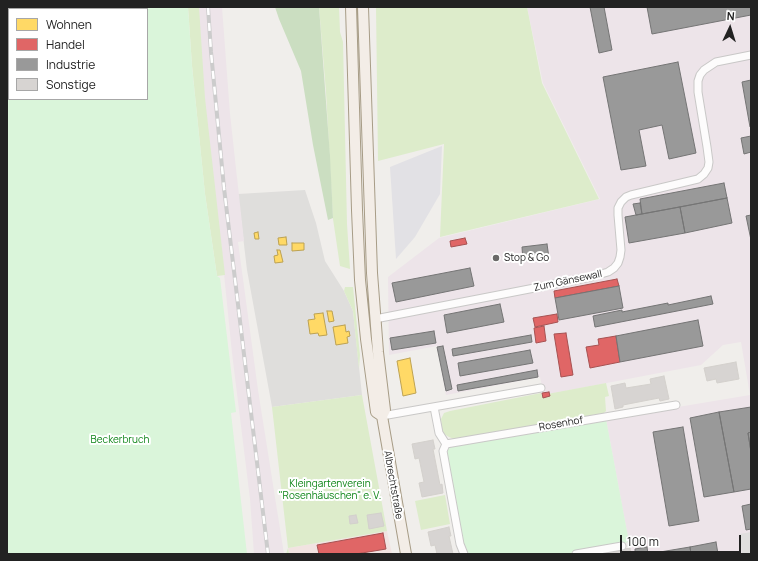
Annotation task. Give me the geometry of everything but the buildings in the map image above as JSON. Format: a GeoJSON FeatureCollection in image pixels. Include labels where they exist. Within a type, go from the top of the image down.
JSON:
{"type":"FeatureCollection","features":[{"type":"Feature","properties":{"kind":"main road","name":"Albrechtstraße"},"geometry":{"type":"LineString","coordinates":[[351,7],[357,210],[362,302],[376,412],[382,416]]}},
{"type":"Feature","properties":{"kind":"main road","name":"Albrechtstraße"},"geometry":{"type":"LineString","coordinates":[[363,7],[369,210],[375,319],[385,410],[382,416],[406,554]]}},
{"type":"Feature","properties":{"kind":"street","name":"Zum Gänsewall"},"geometry":{"type":"LineString","coordinates":[[375,319],[591,277],[608,272],[614,268],[620,257],[618,208],[621,202],[626,197],[631,195],[698,179],[708,168],[709,162],[698,92],[698,81],[700,75],[710,65],[716,62],[751,55]]}},
{"type":"Feature","properties":{"kind":"street"},"geometry":{"type":"LineString","coordinates":[[382,416],[541,388]]}},
{"type":"Feature","properties":{"kind":"street","name":"Rosenhof"},"geometry":{"type":"LineString","coordinates":[[446,444],[676,405]]}},
{"type":"Feature","properties":{"kind":"street"},"geometry":{"type":"LineString","coordinates":[[434,406],[439,433],[446,444],[443,450],[460,544],[464,554]]}},
{"type":"Feature","properties":{"kind":"street"},"geometry":{"type":"LineString","coordinates":[[576,554],[622,546]]}},
{"type":"Feature","properties":{"kind":"shaded area"},"geometry":{"type":"Polygon","coordinates":[[[188,7],[222,7],[230,114],[244,241],[238,242],[258,390],[284,554],[254,554],[250,499],[232,353],[221,244],[188,7]]]}},
{"type":"Feature","properties":{"kind":"shaded area"},"geometry":{"type":"Polygon","coordinates":[[[527,7],[751,7],[751,554],[631,554],[606,419],[750,395],[741,342],[723,345],[701,365],[544,395],[540,377],[446,395],[437,346],[389,355],[388,277],[439,238],[600,199],[543,83],[527,7]]]}},
{"type":"Feature","properties":{"kind":"shaded area"},"geometry":{"type":"Polygon","coordinates":[[[442,146],[440,194],[415,237],[396,259],[390,167],[442,146]]]}},
{"type":"Feature","properties":{"kind":"shaded area"},"geometry":{"type":"Polygon","coordinates":[[[305,190],[316,223],[325,261],[344,291],[353,311],[362,395],[272,407],[247,270],[238,194],[305,190]]]}},
{"type":"Feature","properties":{"kind":"shaded area"},"geometry":{"type":"Polygon","coordinates":[[[387,531],[392,554],[289,554],[288,548],[387,531]]]}},
{"type":"Feature","properties":{"kind":"shaded area"},"geometry":{"type":"Polygon","coordinates":[[[751,532],[751,554],[742,554],[740,534],[751,532]]]}},
{"type":"Feature","properties":{"kind":"green space","name":"Beckerbruch"},"geometry":{"type":"Polygon","coordinates":[[[7,7],[188,7],[192,66],[205,194],[217,276],[220,278],[236,412],[231,413],[247,554],[7,554],[7,7]]]}},
{"type":"Feature","properties":{"kind":"green space"},"geometry":{"type":"Polygon","coordinates":[[[188,7],[199,7],[205,98],[225,275],[217,276],[205,194],[192,66],[188,7]]]}},
{"type":"Feature","properties":{"kind":"green space"},"geometry":{"type":"Polygon","coordinates":[[[275,7],[319,7],[333,218],[328,220],[313,145],[301,71],[275,7]]]}},
{"type":"Feature","properties":{"kind":"green space"},"geometry":{"type":"Polygon","coordinates":[[[319,7],[339,7],[340,32],[343,42],[347,224],[350,269],[340,266],[333,219],[326,92],[319,7]]]}},
{"type":"Feature","properties":{"kind":"green space"},"geometry":{"type":"Polygon","coordinates":[[[376,7],[527,7],[542,83],[599,199],[440,237],[444,144],[378,161],[376,7]]]}},
{"type":"Feature","properties":{"kind":"green space"},"geometry":{"type":"Polygon","coordinates":[[[345,287],[353,287],[360,355],[359,369],[353,311],[344,291],[345,287]]]}},
{"type":"Feature","properties":{"kind":"green space"},"geometry":{"type":"Polygon","coordinates":[[[606,383],[609,396],[605,397],[606,411],[604,413],[463,439],[454,439],[449,437],[444,434],[442,429],[441,419],[444,413],[450,411],[541,393],[542,395],[606,383]]]}},
{"type":"Feature","properties":{"kind":"green space","name":"Kleingartenverein \"Rosenhäuschen\" e. V."},"geometry":{"type":"Polygon","coordinates":[[[362,395],[387,531],[288,548],[272,407],[362,395]]]}},
{"type":"Feature","properties":{"kind":"green space"},"geometry":{"type":"Polygon","coordinates":[[[606,419],[629,542],[565,554],[469,554],[462,540],[446,454],[449,448],[452,446],[606,419]]]}},
{"type":"Feature","properties":{"kind":"green space"},"geometry":{"type":"Polygon","coordinates":[[[445,495],[450,524],[421,530],[415,501],[445,495]]]}},
{"type":"Feature","properties":{"kind":"railway"},"geometry":{"type":"LineString","coordinates":[[208,7],[224,188],[268,554]]}},
{"type":"Feature","properties":{"kind":"place","name":"Stop & Go"},"geometry":{"type":"Point","coordinates":[496,258]}}]}
